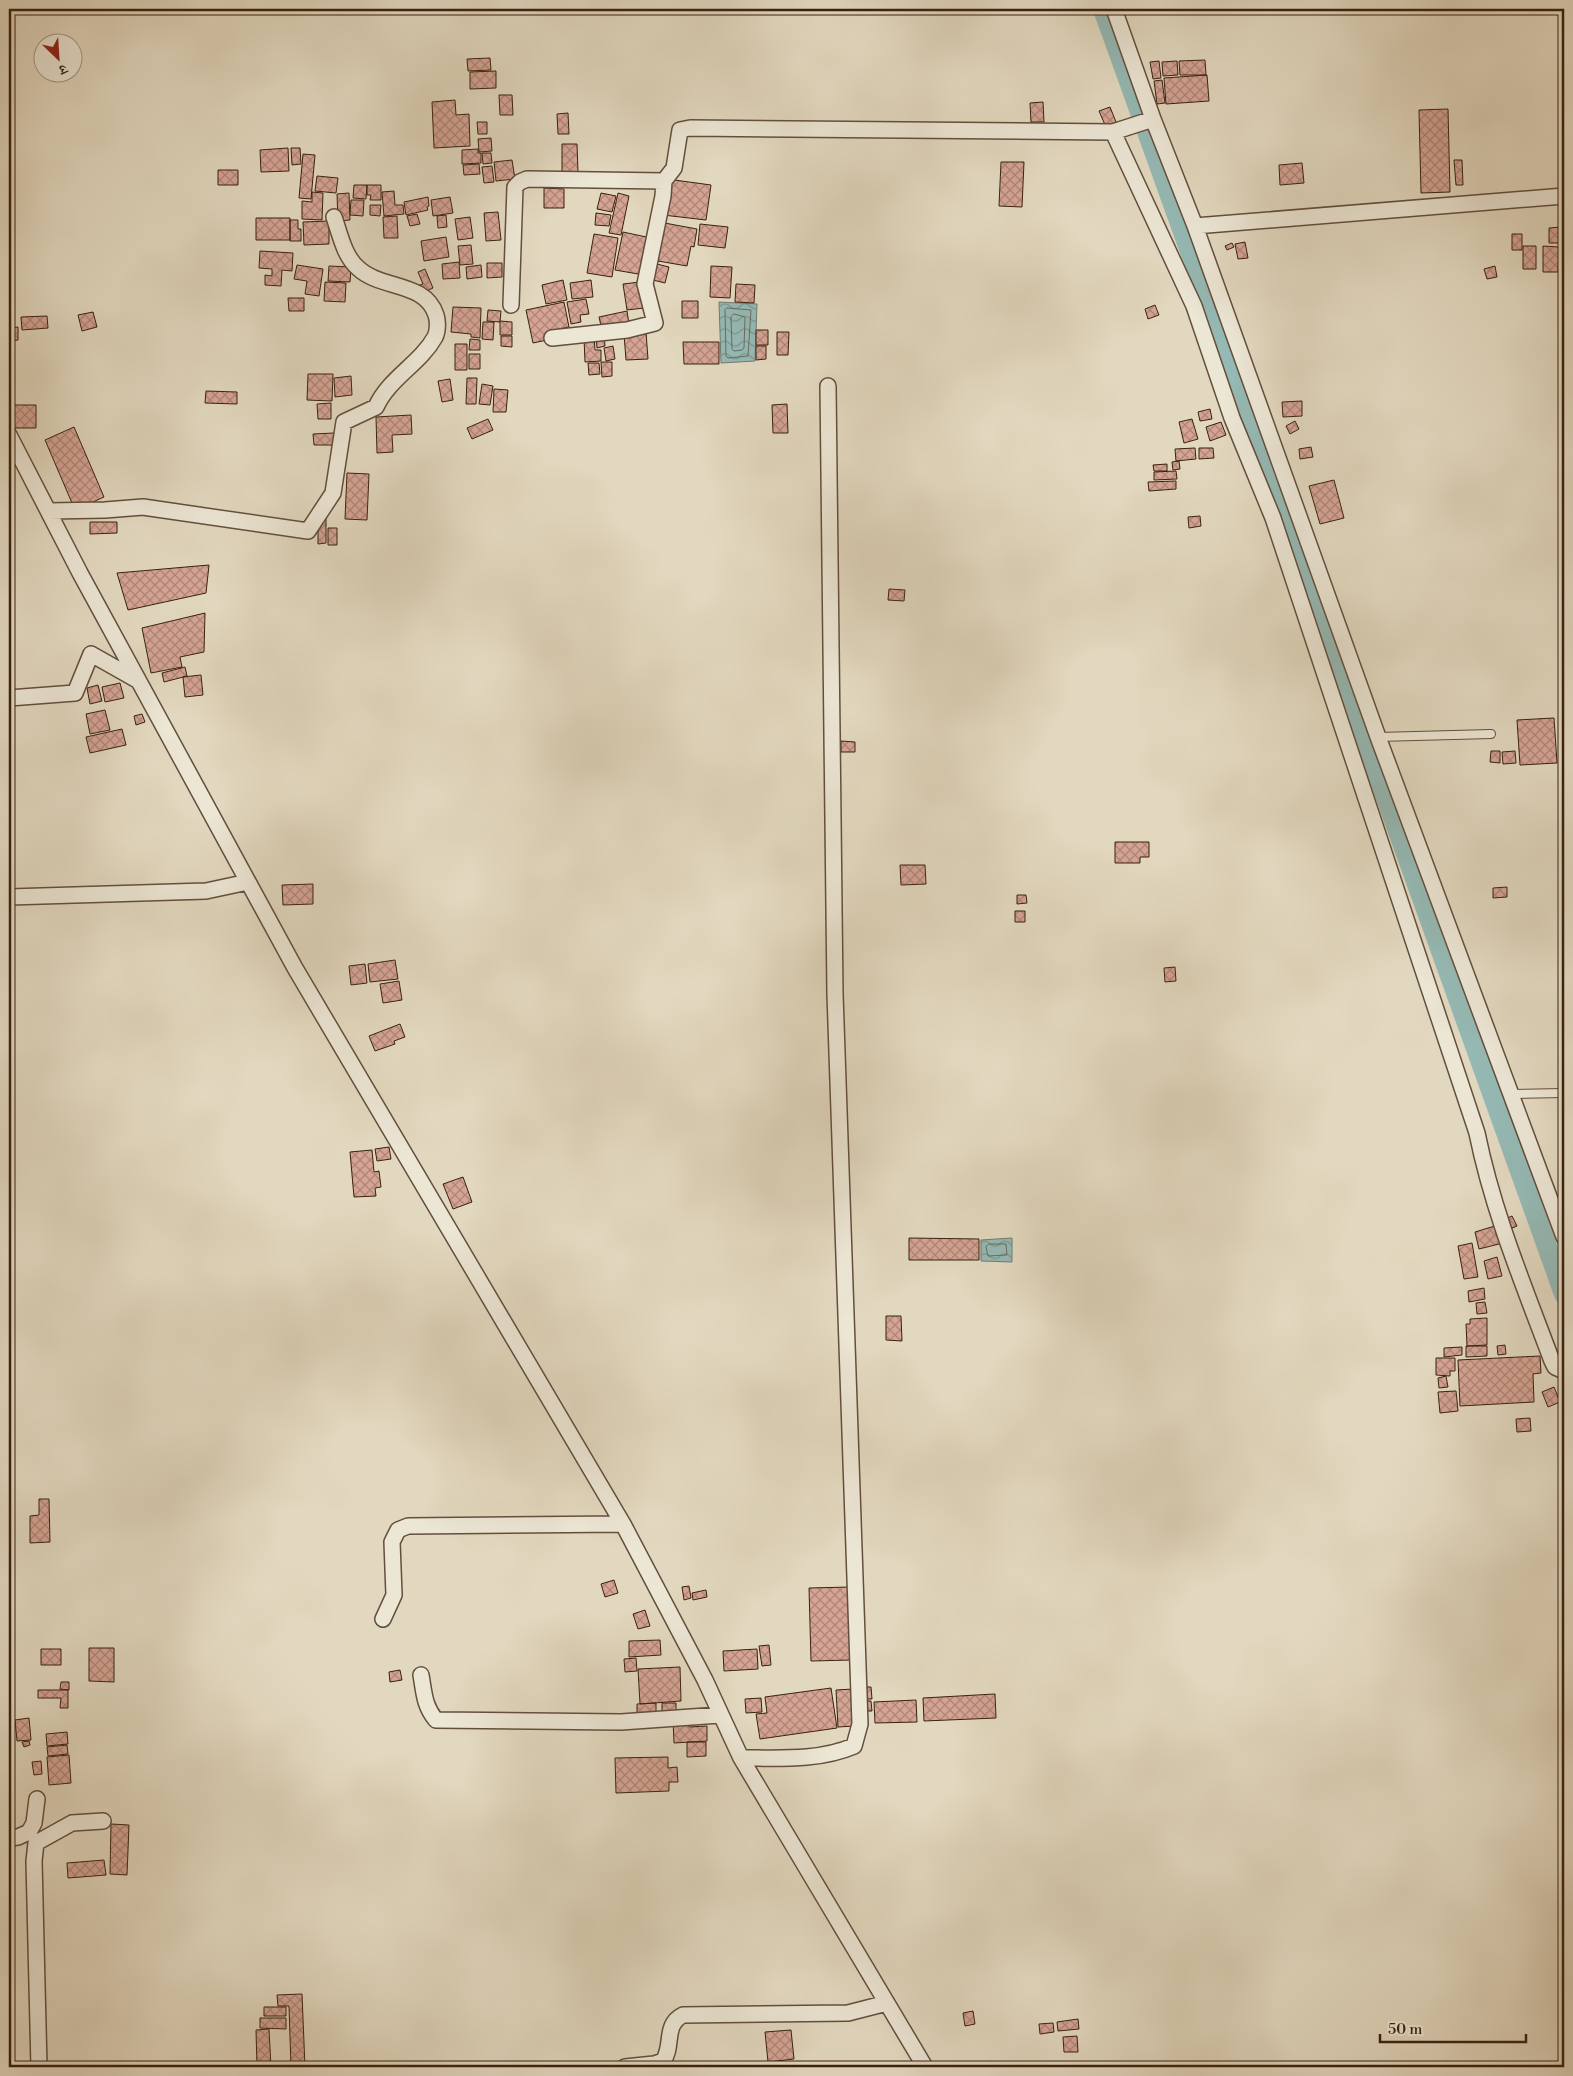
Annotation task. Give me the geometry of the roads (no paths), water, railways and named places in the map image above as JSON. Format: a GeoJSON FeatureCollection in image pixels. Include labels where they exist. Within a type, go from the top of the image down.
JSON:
{"type":"FeatureCollection","features":[{"type":"Feature","properties":{"kind":"street"},"geometry":{"type":"LineString","coordinates":[[1114,9],[1150,120],[1195,226],[1378,737],[1564,1237]]}},
{"type":"Feature","properties":{"kind":"street"},"geometry":{"type":"LineString","coordinates":[[552,338],[627,330],[655,323],[645,284],[663,196],[664,181],[674,168],[680,130],[690,128],[1115,131],[1150,120]]}},
{"type":"Feature","properties":{"kind":"street"},"geometry":{"type":"LineString","coordinates":[[1115,131],[1194,306],[1232,418],[1273,518],[1476,1133],[1485,1171],[1507,1241],[1552,1362],[1564,1371]]}},
{"type":"Feature","properties":{"kind":"street"},"geometry":{"type":"LineString","coordinates":[[511,305],[515,187],[520,182],[527,179],[664,181]]}},
{"type":"Feature","properties":{"kind":"street"},"geometry":{"type":"LineString","coordinates":[[1195,226],[1564,196]]}},
{"type":"Feature","properties":{"kind":"street"},"geometry":{"type":"LineString","coordinates":[[48,511],[143,507],[308,531],[333,494],[344,422],[376,407],[381,396],[427,348],[435,336],[437,328],[437,317],[432,304],[423,295],[375,279],[356,267],[349,258],[334,217]]}},
{"type":"Feature","properties":{"kind":"street"},"geometry":{"type":"LineString","coordinates":[[741,1758],[795,1757],[837,1753],[854,1746],[860,1724],[835,994],[828,386]]}},
{"type":"Feature","properties":{"kind":"street"},"geometry":{"type":"LineString","coordinates":[[9,435],[80,574],[300,976],[623,1524],[705,1680],[741,1758],[925,2067]]}},
{"type":"Feature","properties":{"kind":"street"},"geometry":{"type":"LineString","coordinates":[[9,698],[75,693],[91,654],[138,681]]}},
{"type":"Feature","properties":{"kind":"street"},"geometry":{"type":"LineString","coordinates":[[9,897],[206,891],[248,882]]}},
{"type":"Feature","properties":{"kind":"street"},"geometry":{"type":"LineString","coordinates":[[383,1620],[394,1595],[392,1542],[398,1530],[408,1526],[623,1524]]}},
{"type":"Feature","properties":{"kind":"street"},"geometry":{"type":"LineString","coordinates":[[422,1674],[427,1709],[436,1720],[621,1722],[720,1715]]}},
{"type":"Feature","properties":{"kind":"street"},"geometry":{"type":"LineString","coordinates":[[9,1838],[18,1837],[29,1832],[34,1823],[37,1799]]}},
{"type":"Feature","properties":{"kind":"street"},"geometry":{"type":"LineString","coordinates":[[39,2067],[34,1861],[36,1842],[72,1823],[103,1821]]}},
{"type":"Feature","properties":{"kind":"street"},"geometry":{"type":"LineString","coordinates":[[625,2067],[663,2062],[671,2026],[675,2020],[683,2015],[848,2013],[888,2003]]}},
{"type":"Feature","properties":{"kind":"lane"},"geometry":{"type":"LineString","coordinates":[[1378,737],[1491,734]]}},
{"type":"Feature","properties":{"kind":"lane"},"geometry":{"type":"LineString","coordinates":[[1511,1094],[1564,1093]]}},
{"type":"Feature","properties":{"kind":"water"},"geometry":{"type":"Polygon","coordinates":[[[719,302],[757,304],[755,361],[721,363],[719,302]]]}},
{"type":"Feature","properties":{"kind":"water"},"geometry":{"type":"Polygon","coordinates":[[[1012,1238],[1012,1262],[981,1261],[981,1240],[1012,1238]]]}},
{"type":"Feature","properties":{"kind":"waterway"},"geometry":{"type":"LineString","coordinates":[[1103,9],[1564,1294]]}}]}
